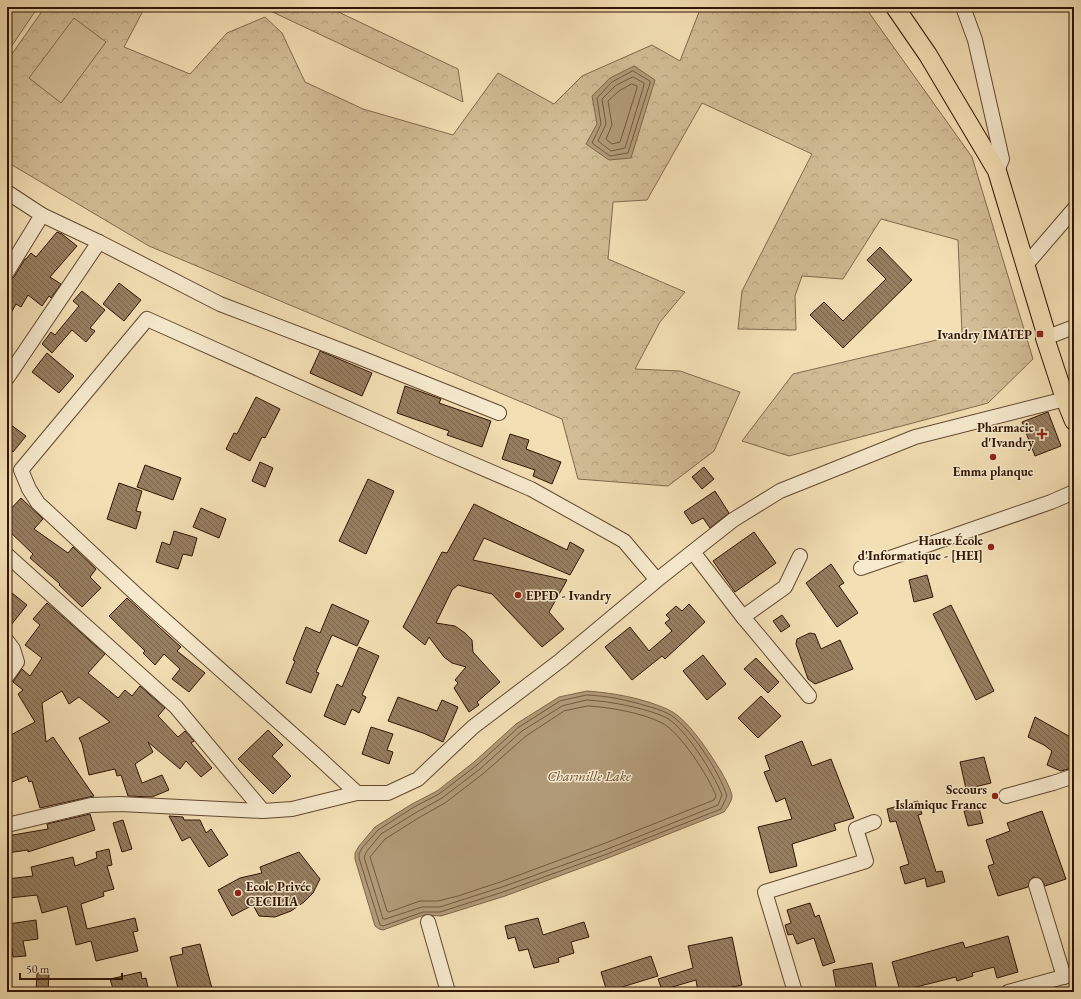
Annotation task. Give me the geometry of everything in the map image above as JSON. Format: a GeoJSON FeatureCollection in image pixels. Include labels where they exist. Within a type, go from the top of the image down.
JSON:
{"type":"FeatureCollection","features":[{"type":"Feature","properties":{"kind":"main road"},"geometry":{"type":"LineString","coordinates":[[895,7],[928,54],[997,171],[1044,330],[1045,338],[1065,399],[1074,421]]}},
{"type":"Feature","properties":{"kind":"street"},"geometry":{"type":"LineString","coordinates":[[963,7],[974,40],[1002,159],[997,171]]}},
{"type":"Feature","properties":{"kind":"street"},"geometry":{"type":"LineString","coordinates":[[7,192],[42,215],[99,242],[220,304],[499,412]]}},
{"type":"Feature","properties":{"kind":"street"},"geometry":{"type":"LineString","coordinates":[[1025,266],[1074,209]]}},
{"type":"Feature","properties":{"kind":"street"},"geometry":{"type":"LineString","coordinates":[[7,272],[42,215]]}},
{"type":"Feature","properties":{"kind":"street"},"geometry":{"type":"LineString","coordinates":[[7,378],[99,242]]}},
{"type":"Feature","properties":{"kind":"street"},"geometry":{"type":"LineString","coordinates":[[357,793],[271,714],[139,597],[38,503],[28,489],[22,470],[147,320],[531,489],[624,541],[657,580]]}},
{"type":"Feature","properties":{"kind":"street"},"geometry":{"type":"LineString","coordinates":[[1045,338],[1074,327]]}},
{"type":"Feature","properties":{"kind":"street"},"geometry":{"type":"LineString","coordinates":[[7,825],[91,805],[120,804],[263,811],[292,809],[357,793],[388,793],[418,779],[473,727],[561,660],[657,580],[733,520],[780,491],[915,437],[1065,399]]}},
{"type":"Feature","properties":{"kind":"street"},"geometry":{"type":"LineString","coordinates":[[861,568],[1051,502],[1074,492]]}},
{"type":"Feature","properties":{"kind":"street"},"geometry":{"type":"LineString","coordinates":[[693,552],[743,617],[809,696]]}},
{"type":"Feature","properties":{"kind":"street"},"geometry":{"type":"LineString","coordinates":[[7,555],[176,707],[263,811]]}},
{"type":"Feature","properties":{"kind":"street"},"geometry":{"type":"LineString","coordinates":[[743,617],[786,587],[800,556]]}},
{"type":"Feature","properties":{"kind":"street"},"geometry":{"type":"LineString","coordinates":[[7,641],[13,649],[17,662],[7,676]]}},
{"type":"Feature","properties":{"kind":"street"},"geometry":{"type":"LineString","coordinates":[[1006,796],[1074,776]]}},
{"type":"Feature","properties":{"kind":"street"},"geometry":{"type":"LineString","coordinates":[[795,992],[766,892],[866,861],[856,829],[874,822]]}},
{"type":"Feature","properties":{"kind":"street"},"geometry":{"type":"LineString","coordinates":[[1008,992],[1069,975],[1036,885]]}},
{"type":"Feature","properties":{"kind":"street"},"geometry":{"type":"LineString","coordinates":[[428,922],[448,992]]}},
{"type":"Feature","properties":{"kind":"green space"},"geometry":{"type":"Polygon","coordinates":[[[7,7],[38,7],[7,53],[7,7]]]}},
{"type":"Feature","properties":{"kind":"green space"},"geometry":{"type":"Polygon","coordinates":[[[45,7],[145,7],[124,47],[190,74],[227,33],[265,17],[282,33],[305,82],[363,109],[453,135],[498,73],[554,104],[582,76],[652,45],[680,61],[701,7],[865,7],[972,157],[1033,359],[988,403],[789,456],[742,441],[793,374],[962,334],[958,240],[881,219],[843,279],[802,276],[795,296],[796,330],[738,329],[742,291],[812,154],[702,103],[647,200],[613,202],[608,259],[685,292],[660,322],[635,369],[680,371],[740,392],[714,451],[668,486],[578,479],[562,419],[149,246],[7,162],[7,61],[45,7]]]}},
{"type":"Feature","properties":{"kind":"green space"},"geometry":{"type":"Polygon","coordinates":[[[262,7],[328,7],[458,69],[463,102],[262,7]]]}},
{"type":"Feature","properties":{"kind":"green space"},"geometry":{"type":"Polygon","coordinates":[[[74,18],[106,42],[61,103],[29,78],[74,18]]]}},
{"type":"Feature","properties":{"kind":"water"},"geometry":{"type":"Polygon","coordinates":[[[634,66],[655,80],[631,158],[609,160],[586,144],[597,124],[592,96],[610,78],[634,66]]]}},
{"type":"Feature","properties":{"kind":"water","name":"Charmille Lake"},"geometry":{"type":"Polygon","coordinates":[[[587,691],[607,693],[648,702],[667,709],[683,720],[705,747],[722,773],[729,787],[732,798],[724,812],[608,858],[505,896],[441,916],[424,915],[383,930],[375,926],[355,859],[355,853],[375,827],[412,804],[437,791],[474,762],[516,724],[559,697],[587,691]]]}},
{"type":"Feature","properties":{"kind":"building"},"geometry":{"type":"Polygon","coordinates":[[[57,232],[62,234],[77,246],[50,277],[61,284],[51,298],[49,296],[42,306],[28,295],[21,307],[16,304],[7,320],[7,280],[14,277],[25,259],[31,253],[36,257],[57,232]]]}},
{"type":"Feature","properties":{"kind":"building"},"geometry":{"type":"Polygon","coordinates":[[[880,247],[912,280],[843,348],[810,315],[824,302],[843,321],[886,279],[867,260],[880,247]]]}},
{"type":"Feature","properties":{"kind":"building"},"geometry":{"type":"Polygon","coordinates":[[[119,283],[141,300],[124,321],[103,304],[119,283]]]}},
{"type":"Feature","properties":{"kind":"building"},"geometry":{"type":"Polygon","coordinates":[[[82,291],[105,310],[90,328],[95,331],[86,342],[72,330],[52,353],[42,344],[51,332],[55,335],[79,306],[73,301],[82,291]]]}},
{"type":"Feature","properties":{"kind":"building"},"geometry":{"type":"Polygon","coordinates":[[[320,351],[372,373],[362,396],[310,373],[320,351]]]}},
{"type":"Feature","properties":{"kind":"building"},"geometry":{"type":"Polygon","coordinates":[[[47,353],[74,376],[59,393],[32,372],[47,353]]]}},
{"type":"Feature","properties":{"kind":"building"},"geometry":{"type":"Polygon","coordinates":[[[405,386],[441,399],[439,403],[491,421],[482,447],[447,435],[449,431],[397,413],[405,386]]]}},
{"type":"Feature","properties":{"kind":"building"},"geometry":{"type":"Polygon","coordinates":[[[256,397],[280,409],[265,438],[262,437],[250,461],[226,449],[234,433],[237,434],[256,397]]]}},
{"type":"Feature","properties":{"kind":"building"},"geometry":{"type":"Polygon","coordinates":[[[1048,412],[1061,446],[1035,456],[1022,422],[1048,412]]]}},
{"type":"Feature","properties":{"kind":"building"},"geometry":{"type":"Polygon","coordinates":[[[7,422],[26,436],[13,452],[7,447],[7,422]]]}},
{"type":"Feature","properties":{"kind":"building"},"geometry":{"type":"Polygon","coordinates":[[[510,434],[529,440],[526,449],[561,462],[552,484],[533,476],[535,470],[502,459],[510,434]]]}},
{"type":"Feature","properties":{"kind":"building"},"geometry":{"type":"Polygon","coordinates":[[[260,462],[273,468],[265,487],[252,481],[260,462]]]}},
{"type":"Feature","properties":{"kind":"building"},"geometry":{"type":"Polygon","coordinates":[[[145,465],[181,478],[173,500],[137,487],[145,465]]]}},
{"type":"Feature","properties":{"kind":"building"},"geometry":{"type":"Polygon","coordinates":[[[704,467],[714,479],[702,489],[692,477],[704,467]]]}},
{"type":"Feature","properties":{"kind":"building"},"geometry":{"type":"Polygon","coordinates":[[[368,479],[394,491],[366,554],[339,541],[368,479]]]}},
{"type":"Feature","properties":{"kind":"building"},"geometry":{"type":"Polygon","coordinates":[[[119,483],[142,491],[136,511],[141,512],[136,529],[107,519],[119,483]]]}},
{"type":"Feature","properties":{"kind":"building"},"geometry":{"type":"Polygon","coordinates":[[[715,491],[729,513],[710,528],[703,518],[692,524],[684,512],[715,491]]]}},
{"type":"Feature","properties":{"kind":"building"},"geometry":{"type":"Polygon","coordinates":[[[21,498],[43,519],[34,529],[68,553],[73,547],[96,569],[90,577],[101,588],[82,607],[59,585],[60,584],[30,558],[33,554],[7,529],[7,513],[21,498]]]}},
{"type":"Feature","properties":{"kind":"building"},"geometry":{"type":"Polygon","coordinates":[[[474,504],[567,550],[570,542],[584,550],[570,575],[484,538],[473,560],[567,580],[549,612],[564,629],[542,647],[492,594],[458,585],[452,590],[436,623],[455,626],[465,633],[472,640],[473,652],[500,682],[477,702],[479,705],[469,712],[454,688],[458,683],[455,680],[466,667],[452,663],[444,657],[429,637],[425,645],[403,627],[442,552],[447,553],[474,504]]]}},
{"type":"Feature","properties":{"kind":"building"},"geometry":{"type":"Polygon","coordinates":[[[201,508],[226,519],[219,538],[193,527],[201,508]]]}},
{"type":"Feature","properties":{"kind":"building"},"geometry":{"type":"Polygon","coordinates":[[[174,531],[197,538],[192,556],[183,554],[178,569],[156,562],[162,542],[170,545],[174,531]]]}},
{"type":"Feature","properties":{"kind":"building"},"geometry":{"type":"Polygon","coordinates":[[[754,532],[776,563],[735,592],[713,561],[754,532]]]}},
{"type":"Feature","properties":{"kind":"building"},"geometry":{"type":"Polygon","coordinates":[[[831,564],[844,583],[839,586],[858,613],[837,627],[806,583],[831,564]]]}},
{"type":"Feature","properties":{"kind":"building"},"geometry":{"type":"Polygon","coordinates":[[[927,575],[933,597],[914,602],[909,580],[927,575]]]}},
{"type":"Feature","properties":{"kind":"building"},"geometry":{"type":"Polygon","coordinates":[[[12,593],[27,605],[7,630],[7,599],[12,593]]]}},
{"type":"Feature","properties":{"kind":"building"},"geometry":{"type":"Polygon","coordinates":[[[127,598],[181,647],[177,651],[205,673],[189,692],[172,679],[180,669],[164,654],[155,665],[143,653],[145,651],[109,616],[127,598]]]}},
{"type":"Feature","properties":{"kind":"building"},"geometry":{"type":"Polygon","coordinates":[[[47,603],[105,654],[88,673],[118,698],[125,690],[132,696],[140,686],[165,708],[158,716],[178,737],[185,731],[194,741],[191,743],[212,768],[201,777],[186,761],[180,769],[148,742],[153,752],[135,764],[142,783],[162,775],[169,790],[152,797],[128,796],[121,775],[117,776],[115,769],[89,775],[82,744],[79,738],[110,722],[79,697],[69,704],[62,691],[42,703],[46,742],[53,737],[94,796],[40,808],[32,781],[29,782],[27,776],[7,784],[7,737],[35,722],[18,694],[23,690],[13,682],[22,669],[30,676],[42,658],[25,645],[40,625],[33,619],[47,603]]]}},
{"type":"Feature","properties":{"kind":"building"},"geometry":{"type":"Polygon","coordinates":[[[332,604],[369,621],[357,646],[332,635],[316,672],[319,673],[311,693],[286,683],[306,627],[320,633],[332,604]]]}},
{"type":"Feature","properties":{"kind":"building"},"geometry":{"type":"Polygon","coordinates":[[[689,604],[705,622],[665,659],[662,656],[632,680],[605,647],[630,627],[649,651],[672,631],[665,623],[670,619],[666,615],[676,606],[682,611],[689,604]]]}},
{"type":"Feature","properties":{"kind":"building"},"geometry":{"type":"Polygon","coordinates":[[[951,605],[994,691],[976,700],[933,614],[951,605]]]}},
{"type":"Feature","properties":{"kind":"building"},"geometry":{"type":"Polygon","coordinates":[[[782,615],[790,626],[781,632],[773,621],[782,615]]]}},
{"type":"Feature","properties":{"kind":"building"},"geometry":{"type":"Polygon","coordinates":[[[810,633],[815,634],[821,649],[840,640],[853,669],[815,684],[808,679],[796,644],[797,639],[810,633]]]}},
{"type":"Feature","properties":{"kind":"building"},"geometry":{"type":"Polygon","coordinates":[[[359,647],[379,656],[362,695],[366,697],[359,713],[352,709],[345,725],[324,716],[337,684],[342,687],[359,647]]]}},
{"type":"Feature","properties":{"kind":"building"},"geometry":{"type":"Polygon","coordinates":[[[703,655],[726,684],[707,700],[683,671],[703,655]]]}},
{"type":"Feature","properties":{"kind":"building"},"geometry":{"type":"Polygon","coordinates":[[[756,658],[779,682],[768,693],[744,669],[756,658]]]}},
{"type":"Feature","properties":{"kind":"building"},"geometry":{"type":"Polygon","coordinates":[[[761,696],[781,716],[758,738],[738,718],[761,696]]]}},
{"type":"Feature","properties":{"kind":"building"},"geometry":{"type":"Polygon","coordinates":[[[398,697],[437,711],[442,700],[458,707],[443,742],[423,733],[388,721],[398,697]]]}},
{"type":"Feature","properties":{"kind":"building"},"geometry":{"type":"Polygon","coordinates":[[[1035,717],[1074,739],[1074,763],[1072,768],[1061,771],[1047,765],[1052,751],[1028,737],[1035,717]]]}},
{"type":"Feature","properties":{"kind":"building"},"geometry":{"type":"Polygon","coordinates":[[[371,727],[393,734],[387,750],[393,752],[389,764],[362,754],[371,727]]]}},
{"type":"Feature","properties":{"kind":"building"},"geometry":{"type":"Polygon","coordinates":[[[268,730],[283,745],[272,756],[291,776],[273,794],[238,759],[268,730]]]}},
{"type":"Feature","properties":{"kind":"building"},"geometry":{"type":"Polygon","coordinates":[[[802,741],[812,766],[831,759],[854,818],[834,824],[836,830],[792,844],[797,866],[770,873],[758,827],[792,819],[785,798],[776,802],[764,772],[770,770],[765,756],[802,741]]]}},
{"type":"Feature","properties":{"kind":"building"},"geometry":{"type":"Polygon","coordinates":[[[984,757],[991,783],[966,789],[960,762],[984,757]]]}},
{"type":"Feature","properties":{"kind":"building"},"geometry":{"type":"Polygon","coordinates":[[[918,801],[922,814],[918,815],[936,872],[942,871],[945,882],[927,887],[925,878],[905,884],[900,867],[909,864],[896,821],[890,822],[887,809],[918,801]]]}},
{"type":"Feature","properties":{"kind":"building"},"geometry":{"type":"Polygon","coordinates":[[[979,808],[983,823],[968,826],[964,811],[979,808]]]}},
{"type":"Feature","properties":{"kind":"building"},"geometry":{"type":"Polygon","coordinates":[[[1042,811],[1066,879],[1045,886],[1041,879],[1034,877],[1030,880],[1028,887],[998,896],[988,866],[994,864],[986,840],[1010,831],[1007,823],[1042,811]]]}},
{"type":"Feature","properties":{"kind":"building"},"geometry":{"type":"Polygon","coordinates":[[[90,814],[95,830],[28,852],[28,850],[7,853],[7,836],[48,829],[47,824],[90,814]]]}},
{"type":"Feature","properties":{"kind":"building"},"geometry":{"type":"Polygon","coordinates":[[[169,816],[183,817],[184,820],[200,820],[206,833],[211,829],[228,855],[209,867],[190,837],[182,841],[169,816]]]}},
{"type":"Feature","properties":{"kind":"building"},"geometry":{"type":"Polygon","coordinates":[[[123,820],[132,849],[122,852],[113,823],[123,820]]]}},
{"type":"Feature","properties":{"kind":"building"},"geometry":{"type":"Polygon","coordinates":[[[109,849],[112,865],[107,866],[114,889],[103,892],[104,896],[81,904],[87,929],[135,918],[138,931],[133,932],[138,951],[96,961],[91,941],[76,945],[67,906],[42,913],[37,895],[9,898],[7,879],[33,876],[31,867],[73,857],[75,866],[97,858],[96,852],[109,849]]]}},
{"type":"Feature","properties":{"kind":"building"},"geometry":{"type":"Polygon","coordinates":[[[299,852],[320,879],[313,893],[304,902],[291,911],[275,917],[259,916],[253,905],[232,916],[218,890],[240,878],[262,873],[260,867],[299,852]]]}},
{"type":"Feature","properties":{"kind":"building"},"geometry":{"type":"Polygon","coordinates":[[[810,903],[815,917],[819,915],[835,962],[823,966],[814,938],[797,944],[793,934],[788,935],[785,925],[791,923],[787,910],[810,903]]]}},
{"type":"Feature","properties":{"kind":"building"},"geometry":{"type":"Polygon","coordinates":[[[538,918],[543,935],[584,922],[589,937],[571,942],[574,953],[558,958],[559,962],[534,968],[528,949],[519,951],[515,937],[508,939],[505,926],[538,918]]]}},
{"type":"Feature","properties":{"kind":"building"},"geometry":{"type":"Polygon","coordinates":[[[36,920],[38,939],[23,941],[26,956],[13,957],[8,924],[36,920]]]}},
{"type":"Feature","properties":{"kind":"building"},"geometry":{"type":"Polygon","coordinates":[[[1008,936],[1018,972],[997,978],[994,967],[972,973],[973,976],[957,981],[956,977],[900,991],[892,962],[963,942],[965,948],[1008,936]]]}},
{"type":"Feature","properties":{"kind":"building"},"geometry":{"type":"Polygon","coordinates":[[[732,937],[742,985],[707,992],[698,992],[696,980],[662,990],[658,979],[693,968],[688,946],[732,937]]]}},
{"type":"Feature","properties":{"kind":"building"},"geometry":{"type":"Polygon","coordinates":[[[200,944],[213,992],[179,992],[170,957],[183,954],[182,948],[200,944]]]}},
{"type":"Feature","properties":{"kind":"building"},"geometry":{"type":"Polygon","coordinates":[[[651,956],[658,976],[622,987],[624,992],[607,992],[601,972],[651,956]]]}},
{"type":"Feature","properties":{"kind":"building"},"geometry":{"type":"Polygon","coordinates":[[[872,963],[877,992],[837,992],[833,970],[872,963]]]}},
{"type":"Feature","properties":{"kind":"building"},"geometry":{"type":"Polygon","coordinates":[[[141,972],[142,979],[146,978],[149,992],[114,992],[110,979],[141,972]]]}},
{"type":"Feature","properties":{"kind":"building"},"geometry":{"type":"Polygon","coordinates":[[[37,973],[49,973],[48,992],[36,992],[37,973]]]}},
{"type":"Feature","properties":{"kind":"place","name":"Ivandry IMATEP"},"geometry":{"type":"Point","coordinates":[1040,334]}},
{"type":"Feature","properties":{"kind":"place","name":"Pharmacie d'Ivandry"},"geometry":{"type":"Point","coordinates":[1042,434]}},
{"type":"Feature","properties":{"kind":"place","name":"Emma planque"},"geometry":{"type":"Point","coordinates":[993,457]}},
{"type":"Feature","properties":{"kind":"place","name":"Haute École d'Informatique - [HEI]"},"geometry":{"type":"Point","coordinates":[991,547]}},
{"type":"Feature","properties":{"kind":"place","name":"EPFD - Ivandry"},"geometry":{"type":"Point","coordinates":[518,595]}},
{"type":"Feature","properties":{"kind":"place","name":"Secours Islamique France"},"geometry":{"type":"Point","coordinates":[995,796]}},
{"type":"Feature","properties":{"kind":"place","name":"Ecole Privée CECILIA"},"geometry":{"type":"Point","coordinates":[238,893]}}]}
